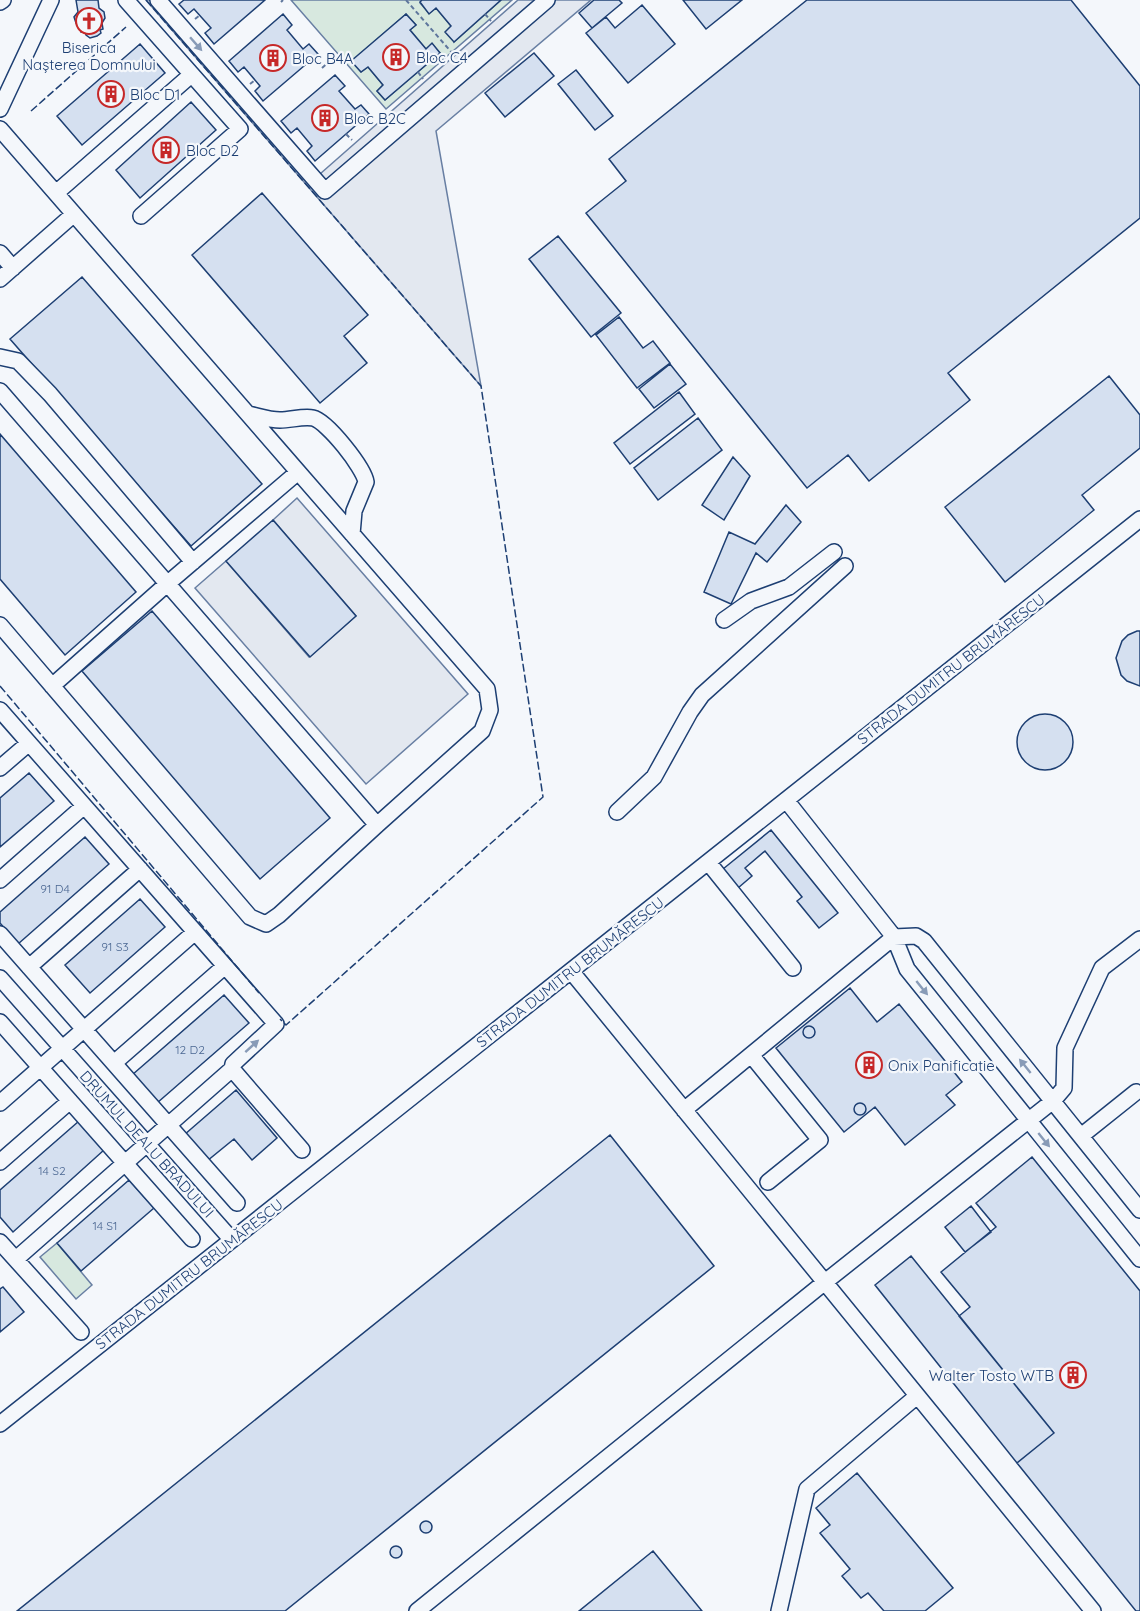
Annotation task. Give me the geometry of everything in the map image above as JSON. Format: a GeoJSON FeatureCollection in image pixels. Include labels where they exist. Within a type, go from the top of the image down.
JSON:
{"type":"FeatureCollection","features":[{"type":"Feature","properties":{"kind":"street"},"geometry":{"type":"LineString","coordinates":[[0,109],[51,0]]}},
{"type":"Feature","properties":{"kind":"street"},"geometry":{"type":"LineString","coordinates":[[126,0],[240,129],[141,216]]}},
{"type":"Feature","properties":{"kind":"street"},"geometry":{"type":"LineString","coordinates":[[158,0],[325,191],[547,0]]}},
{"type":"Feature","properties":{"kind":"street"},"geometry":{"type":"LineString","coordinates":[[56,193],[191,75]]}},
{"type":"Feature","properties":{"kind":"street"},"geometry":{"type":"LineString","coordinates":[[0,129],[487,689],[490,710],[482,731],[279,915],[266,924],[250,917],[0,625]]}},
{"type":"Feature","properties":{"kind":"street"},"geometry":{"type":"LineString","coordinates":[[0,279],[74,214]]}},
{"type":"Feature","properties":{"kind":"street"},"geometry":{"type":"LineString","coordinates":[[0,253],[13,268]]}},
{"type":"Feature","properties":{"kind":"street"},"geometry":{"type":"LineString","coordinates":[[0,357],[18,361],[50,394],[193,561]]}},
{"type":"Feature","properties":{"kind":"street"},"geometry":{"type":"LineString","coordinates":[[0,392],[376,825]]}},
{"type":"Feature","properties":{"kind":"street"},"geometry":{"type":"LineString","coordinates":[[248,414],[272,420],[314,418],[326,426],[365,476],[366,482],[352,518],[352,534]]}},
{"type":"Feature","properties":{"kind":"street"},"geometry":{"type":"LineString","coordinates":[[52,686],[298,472]]}},
{"type":"Feature","properties":{"kind":"street","name":"STRADA DUMITRU BRUMĂRESCU"},"geometry":{"type":"LineString","coordinates":[[0,1424],[1140,519]]}},
{"type":"Feature","properties":{"kind":"street"},"geometry":{"type":"LineString","coordinates":[[724,620],[751,601],[789,587],[834,552]]}},
{"type":"Feature","properties":{"kind":"street"},"geometry":{"type":"LineString","coordinates":[[617,812],[654,777],[702,695],[845,566]]}},
{"type":"Feature","properties":{"kind":"street"},"geometry":{"type":"LineString","coordinates":[[0,710],[276,1024],[232,1064],[232,1070],[302,1150]]}},
{"type":"Feature","properties":{"kind":"street"},"geometry":{"type":"LineString","coordinates":[[0,768],[29,743]]}},
{"type":"Feature","properties":{"kind":"street"},"geometry":{"type":"LineString","coordinates":[[786,800],[894,937],[907,969],[1140,1259]]}},
{"type":"Feature","properties":{"kind":"street"},"geometry":{"type":"LineString","coordinates":[[0,880],[84,806]]}},
{"type":"Feature","properties":{"kind":"street"},"geometry":{"type":"LineString","coordinates":[[708,862],[793,968]]}},
{"type":"Feature","properties":{"kind":"street"},"geometry":{"type":"LineString","coordinates":[[29,967],[140,869]]}},
{"type":"Feature","properties":{"kind":"street"},"geometry":{"type":"LineString","coordinates":[[0,1103],[195,932]]}},
{"type":"Feature","properties":{"kind":"street","name":"DRUMUL DEALU BRADULUI"},"geometry":{"type":"LineString","coordinates":[[0,934],[237,1203]]}},
{"type":"Feature","properties":{"kind":"street"},"geometry":{"type":"LineString","coordinates":[[684,1110],[894,937],[916,936],[924,941],[1140,1210]]}},
{"type":"Feature","properties":{"kind":"street"},"geometry":{"type":"LineString","coordinates":[[417,1611],[1053,1101],[1064,1088],[1065,1048],[1102,968],[1140,939]]}},
{"type":"Feature","properties":{"kind":"street"},"geometry":{"type":"LineString","coordinates":[[114,1063],[225,966]]}},
{"type":"Feature","properties":{"kind":"street"},"geometry":{"type":"LineString","coordinates":[[571,971],[1093,1611]]}},
{"type":"Feature","properties":{"kind":"street","name":"DRUMUL DEALU BRADULUI"},"geometry":{"type":"LineString","coordinates":[[0,978],[232,1240]]}},
{"type":"Feature","properties":{"kind":"street"},"geometry":{"type":"LineString","coordinates":[[0,1022],[192,1239]]}},
{"type":"Feature","properties":{"kind":"street"},"geometry":{"type":"LineString","coordinates":[[752,1056],[820,1140],[768,1182]]}},
{"type":"Feature","properties":{"kind":"street"},"geometry":{"type":"LineString","coordinates":[[16,1259],[232,1070]]}},
{"type":"Feature","properties":{"kind":"street"},"geometry":{"type":"LineString","coordinates":[[1081,1136],[1136,1092]]}},
{"type":"Feature","properties":{"kind":"street"},"geometry":{"type":"LineString","coordinates":[[0,1162],[70,1101]]}},
{"type":"Feature","properties":{"kind":"street"},"geometry":{"type":"LineString","coordinates":[[0,1242],[81,1332]]}},
{"type":"Feature","properties":{"kind":"street"},"geometry":{"type":"LineString","coordinates":[[779,1611],[807,1489],[917,1396]]}},
{"type":"Feature","properties":{"kind":"path"},"geometry":{"type":"LineString","coordinates":[[406,0],[453,54]]}},
{"type":"Feature","properties":{"kind":"path"},"geometry":{"type":"LineString","coordinates":[[485,14],[491,21]]}},
{"type":"Feature","properties":{"kind":"path"},"geometry":{"type":"LineString","coordinates":[[322,68],[331,60]]}},
{"type":"Feature","properties":{"kind":"path"},"geometry":{"type":"LineString","coordinates":[[418,72],[423,79]]}},
{"type":"Feature","properties":{"kind":"path"},"geometry":{"type":"LineString","coordinates":[[346,134],[352,140]]}},
{"type":"Feature","properties":{"kind":"shaded area"},"geometry":{"type":"Polygon","coordinates":[[[146,0],[154,0],[312,181],[518,0],[591,0],[436,131],[481,386],[146,0]]]}},
{"type":"Feature","properties":{"kind":"shaded area"},"geometry":{"type":"Polygon","coordinates":[[[291,0],[422,0],[420,3],[429,13],[436,8],[451,26],[454,42],[501,0],[512,0],[386,109],[291,0]],[[406,14],[352,61],[361,72],[368,67],[383,85],[377,91],[385,100],[440,53],[432,44],[426,49],[410,30],[416,25],[406,14]]]}},
{"type":"Feature","properties":{"kind":"shaded area"},"geometry":{"type":"Polygon","coordinates":[[[297,498],[468,694],[366,784],[195,588],[226,561],[309,657],[356,616],[273,520],[297,498]]]}},
{"type":"Feature","properties":{"kind":"shaded area"},"geometry":{"type":"Polygon","coordinates":[[[57,1243],[92,1285],[76,1299],[40,1257],[57,1243]]]}},
{"type":"Feature","properties":{"kind":"building","name":"Biserica Nașterea Domnului"},"geometry":{"type":"Polygon","coordinates":[[[76,0],[98,0],[99,8],[104,12],[105,18],[102,23],[103,29],[97,36],[90,38],[85,32],[81,32],[81,27],[76,23],[74,17],[78,12],[76,0]]]}},
{"type":"Feature","properties":{"kind":"building"},"geometry":{"type":"Polygon","coordinates":[[[184,0],[265,0],[214,44],[205,33],[211,28],[194,9],[188,14],[179,4],[184,0]]]}},
{"type":"Feature","properties":{"kind":"building"},"geometry":{"type":"Polygon","coordinates":[[[422,0],[501,0],[454,42],[445,32],[451,26],[436,8],[429,14],[420,2],[422,0]]]}},
{"type":"Feature","properties":{"kind":"building"},"geometry":{"type":"Polygon","coordinates":[[[594,0],[619,0],[622,3],[592,28],[579,13],[594,0]]]}},
{"type":"Feature","properties":{"kind":"building"},"geometry":{"type":"Polygon","coordinates":[[[683,0],[742,0],[706,29],[683,0]]]}},
{"type":"Feature","properties":{"kind":"building"},"geometry":{"type":"Polygon","coordinates":[[[807,0],[1071,0],[1140,86],[1140,218],[948,373],[970,400],[869,481],[848,455],[807,488],[586,213],[626,181],[609,159],[807,0]]]}},
{"type":"Feature","properties":{"kind":"building"},"geometry":{"type":"Polygon","coordinates":[[[642,5],[675,44],[628,83],[586,33],[606,17],[615,28],[642,5]]]}},
{"type":"Feature","properties":{"kind":"building","name":"Bloc B4A"},"geometry":{"type":"Polygon","coordinates":[[[283,14],[292,25],[287,30],[303,49],[309,44],[318,54],[263,101],[255,91],[260,86],[244,67],[238,72],[229,61],[283,14]]]}},
{"type":"Feature","properties":{"kind":"building","name":"Bloc C4"},"geometry":{"type":"Polygon","coordinates":[[[406,14],[416,25],[410,30],[426,49],[432,43],[440,53],[385,100],[377,91],[383,85],[368,67],[361,72],[351,61],[406,14]]]}},
{"type":"Feature","properties":{"kind":"building","name":"Bloc D1"},"geometry":{"type":"Polygon","coordinates":[[[140,44],[165,73],[82,145],[57,116],[140,44]]]}},
{"type":"Feature","properties":{"kind":"building"},"geometry":{"type":"Polygon","coordinates":[[[534,53],[554,76],[505,117],[485,93],[534,53]]]}},
{"type":"Feature","properties":{"kind":"building"},"geometry":{"type":"Polygon","coordinates":[[[576,70],[613,116],[595,130],[558,84],[576,70]]]}},
{"type":"Feature","properties":{"kind":"building","name":"Bloc B2C"},"geometry":{"type":"Polygon","coordinates":[[[335,75],[345,86],[339,91],[355,109],[361,105],[369,114],[315,161],[307,151],[312,146],[297,128],[291,133],[281,121],[335,75]]]}},
{"type":"Feature","properties":{"kind":"building","name":"Bloc D2"},"geometry":{"type":"Polygon","coordinates":[[[191,102],[216,130],[140,198],[116,170],[191,102]]]}},
{"type":"Feature","properties":{"kind":"building"},"geometry":{"type":"Polygon","coordinates":[[[262,193],[368,315],[344,336],[367,363],[320,403],[192,255],[262,193]]]}},
{"type":"Feature","properties":{"kind":"building"},"geometry":{"type":"Polygon","coordinates":[[[558,236],[621,313],[591,337],[529,259],[558,236]]]}},
{"type":"Feature","properties":{"kind":"building"},"geometry":{"type":"Polygon","coordinates":[[[82,277],[262,484],[191,546],[10,339],[82,277]]]}},
{"type":"Feature","properties":{"kind":"building"},"geometry":{"type":"Polygon","coordinates":[[[619,317],[643,348],[653,341],[670,363],[637,388],[596,335],[619,317]]]}},
{"type":"Feature","properties":{"kind":"building"},"geometry":{"type":"Polygon","coordinates":[[[670,364],[686,384],[654,408],[639,389],[670,364]]]}},
{"type":"Feature","properties":{"kind":"building"},"geometry":{"type":"Polygon","coordinates":[[[1109,376],[1140,415],[1140,448],[1082,495],[1094,510],[1005,582],[945,507],[1109,376]]]}},
{"type":"Feature","properties":{"kind":"building"},"geometry":{"type":"Polygon","coordinates":[[[679,392],[695,414],[630,464],[614,443],[679,392]]]}},
{"type":"Feature","properties":{"kind":"building"},"geometry":{"type":"Polygon","coordinates":[[[698,418],[722,450],[658,500],[634,468],[698,418]]]}},
{"type":"Feature","properties":{"kind":"building"},"geometry":{"type":"Polygon","coordinates":[[[0,434],[136,592],[65,655],[0,579],[0,434]]]}},
{"type":"Feature","properties":{"kind":"building"},"geometry":{"type":"Polygon","coordinates":[[[733,457],[750,476],[724,520],[702,505],[733,457]]]}},
{"type":"Feature","properties":{"kind":"building"},"geometry":{"type":"Polygon","coordinates":[[[786,505],[801,522],[767,562],[756,553],[731,604],[704,592],[729,532],[755,544],[786,505]]]}},
{"type":"Feature","properties":{"kind":"building"},"geometry":{"type":"Polygon","coordinates":[[[273,520],[356,616],[310,657],[226,561],[273,520]]]}},
{"type":"Feature","properties":{"kind":"building"},"geometry":{"type":"Polygon","coordinates":[[[152,611],[330,818],[260,879],[82,671],[152,611]]]}},
{"type":"Feature","properties":{"kind":"building"},"geometry":{"type":"Polygon","coordinates":[[[1140,631],[1140,686],[1127,681],[1121,675],[1116,658],[1122,641],[1140,631]]]}},
{"type":"Feature","properties":{"kind":"building"},"geometry":{"type":"Polygon","coordinates":[[[1045,714],[1056,716],[1065,722],[1071,731],[1073,742],[1071,753],[1065,762],[1056,768],[1045,770],[1034,768],[1025,762],[1019,753],[1017,742],[1019,731],[1025,722],[1034,716],[1045,714]]]}},
{"type":"Feature","properties":{"kind":"building"},"geometry":{"type":"Polygon","coordinates":[[[29,773],[54,801],[0,847],[0,798],[29,773]]]}},
{"type":"Feature","properties":{"kind":"building"},"geometry":{"type":"Polygon","coordinates":[[[771,830],[838,913],[819,928],[797,901],[802,897],[765,851],[745,868],[752,876],[738,888],[723,869],[771,830]]]}},
{"type":"Feature","properties":{"kind":"building"},"geometry":{"type":"Polygon","coordinates":[[[85,837],[109,864],[18,944],[0,923],[0,912],[85,837]]]}},
{"type":"Feature","properties":{"kind":"building"},"geometry":{"type":"Polygon","coordinates":[[[140,899],[165,927],[90,993],[65,965],[140,899]]]}},
{"type":"Feature","properties":{"kind":"building","name":"Onix Panificatie"},"geometry":{"type":"Polygon","coordinates":[[[850,988],[877,1022],[899,1004],[962,1082],[946,1095],[955,1105],[905,1145],[875,1107],[844,1132],[776,1048],[850,988]]]}},
{"type":"Feature","properties":{"kind":"building"},"geometry":{"type":"Polygon","coordinates":[[[224,995],[249,1023],[157,1103],[132,1075],[224,995]]]}},
{"type":"Feature","properties":{"kind":"building"},"geometry":{"type":"Polygon","coordinates":[[[811,1026],[815,1032],[811,1038],[807,1038],[803,1030],[811,1026]]]}},
{"type":"Feature","properties":{"kind":"building"},"geometry":{"type":"Polygon","coordinates":[[[236,1090],[277,1138],[252,1160],[234,1139],[207,1161],[184,1135],[236,1090]]]}},
{"type":"Feature","properties":{"kind":"building"},"geometry":{"type":"Polygon","coordinates":[[[862,1103],[866,1109],[862,1115],[858,1115],[854,1107],[862,1103]]]}},
{"type":"Feature","properties":{"kind":"building"},"geometry":{"type":"Polygon","coordinates":[[[79,1121],[104,1150],[13,1232],[0,1217],[0,1190],[79,1121]]]}},
{"type":"Feature","properties":{"kind":"building"},"geometry":{"type":"Polygon","coordinates":[[[610,1135],[714,1266],[285,1611],[17,1611],[610,1135]]]}},
{"type":"Feature","properties":{"kind":"building","name":"Walter Tosto WTB"},"geometry":{"type":"Polygon","coordinates":[[[1032,1157],[1140,1291],[1140,1611],[1136,1611],[1017,1463],[1054,1433],[959,1316],[970,1307],[941,1272],[996,1227],[976,1203],[1032,1157]]]}},
{"type":"Feature","properties":{"kind":"building"},"geometry":{"type":"Polygon","coordinates":[[[129,1180],[154,1208],[81,1271],[57,1243],[129,1180]]]}},
{"type":"Feature","properties":{"kind":"building"},"geometry":{"type":"Polygon","coordinates":[[[971,1206],[991,1232],[965,1252],[945,1227],[971,1206]]]}},
{"type":"Feature","properties":{"kind":"building"},"geometry":{"type":"Polygon","coordinates":[[[911,1256],[1054,1433],[1017,1463],[875,1285],[911,1256]]]}},
{"type":"Feature","properties":{"kind":"building"},"geometry":{"type":"Polygon","coordinates":[[[3,1287],[24,1312],[0,1332],[0,1289],[3,1287]]]}},
{"type":"Feature","properties":{"kind":"building"},"geometry":{"type":"Polygon","coordinates":[[[857,1473],[953,1588],[925,1611],[884,1611],[868,1593],[861,1598],[842,1576],[850,1569],[820,1533],[830,1525],[816,1508],[857,1473]]]}},
{"type":"Feature","properties":{"kind":"building"},"geometry":{"type":"Polygon","coordinates":[[[428,1521],[432,1527],[428,1533],[424,1533],[420,1525],[428,1521]]]}},
{"type":"Feature","properties":{"kind":"building"},"geometry":{"type":"Polygon","coordinates":[[[398,1546],[402,1552],[398,1558],[394,1558],[390,1550],[398,1546]]]}},
{"type":"Feature","properties":{"kind":"building"},"geometry":{"type":"Polygon","coordinates":[[[653,1551],[702,1611],[579,1611],[653,1551]]]}},
{"type":"Feature","properties":{"kind":"fence"},"geometry":{"type":"LineString","coordinates":[[146,0],[481,386],[543,797],[286,1025],[280,1019]]}},
{"type":"Feature","properties":{"kind":"fence"},"geometry":{"type":"LineString","coordinates":[[31,111],[126,27]]}},
{"type":"Feature","properties":{"kind":"fence"},"geometry":{"type":"LineString","coordinates":[[0,686],[259,993]]}},
{"type":"Feature","properties":{"kind":"place","name":"Biserica Nașterea Domnului"},"geometry":{"type":"Point","coordinates":[89,21]}},
{"type":"Feature","properties":{"kind":"place","name":"Bloc C4"},"geometry":{"type":"Point","coordinates":[396,57]}},
{"type":"Feature","properties":{"kind":"place","name":"Bloc B4A"},"geometry":{"type":"Point","coordinates":[273,58]}},
{"type":"Feature","properties":{"kind":"place","name":"Bloc D1"},"geometry":{"type":"Point","coordinates":[111,94]}},
{"type":"Feature","properties":{"kind":"place","name":"Bloc B2C"},"geometry":{"type":"Point","coordinates":[325,118]}},
{"type":"Feature","properties":{"kind":"place","name":"Bloc D2"},"geometry":{"type":"Point","coordinates":[166,150]}},
{"type":"Feature","properties":{"kind":"place","name":"Onix Panificatie"},"geometry":{"type":"Point","coordinates":[869,1065]}},
{"type":"Feature","properties":{"kind":"place","name":"Walter Tosto WTB"},"geometry":{"type":"Point","coordinates":[1073,1375]}}]}
